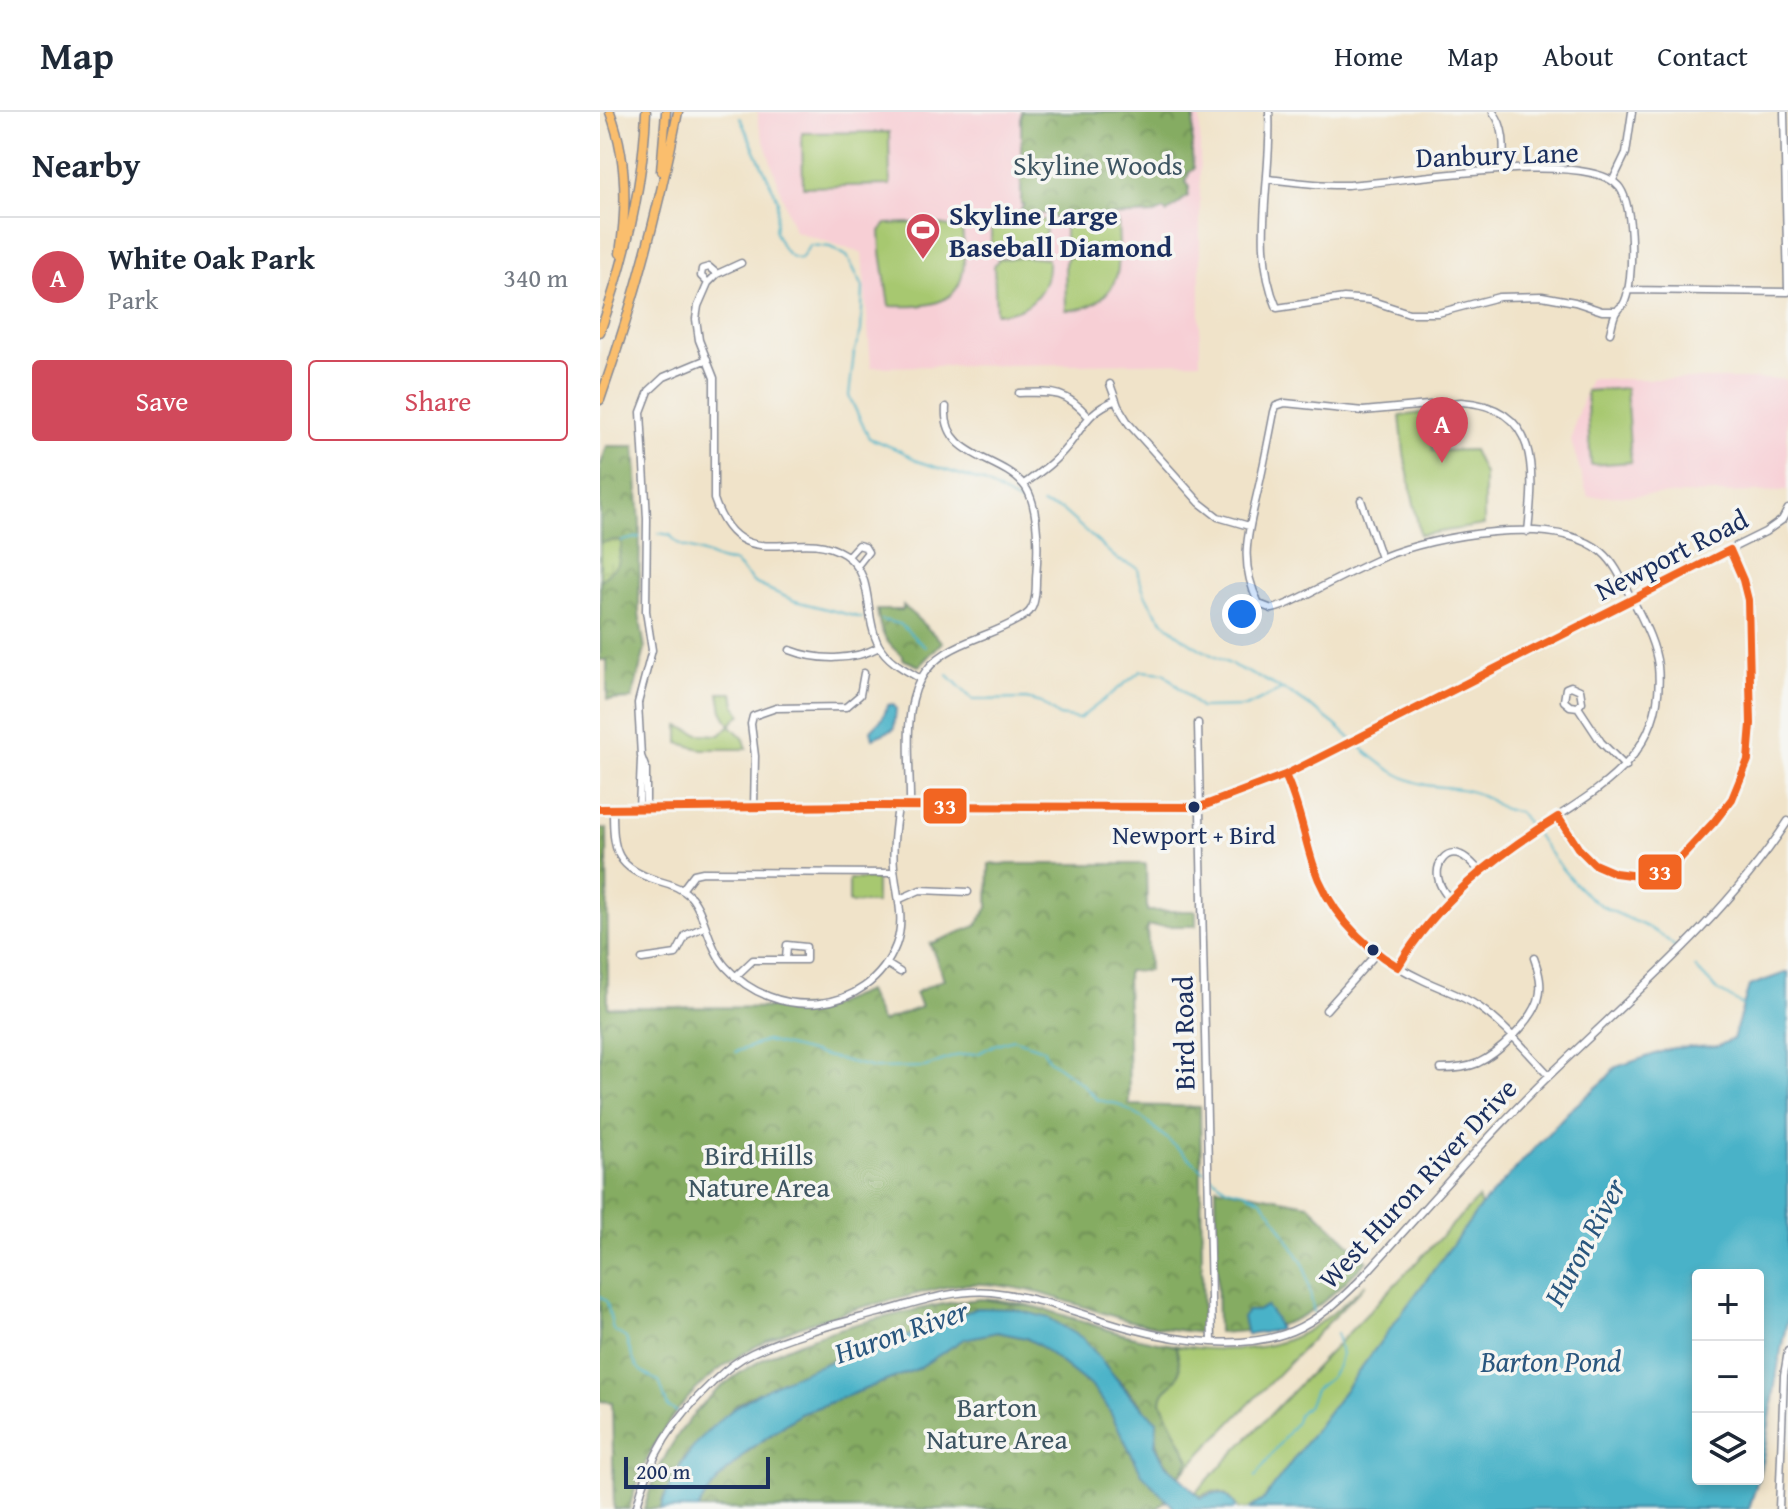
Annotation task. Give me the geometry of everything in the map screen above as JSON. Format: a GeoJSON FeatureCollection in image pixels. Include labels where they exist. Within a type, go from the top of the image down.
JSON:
{"type":"FeatureCollection","features":[{"type":"Feature","properties":{"kind":"highway"},"geometry":{"type":"LineString","coordinates":[[610,112],[620,152],[625,199],[621,250],[610,304]]}},
{"type":"Feature","properties":{"kind":"highway"},"geometry":{"type":"LineString","coordinates":[[600,332],[632,224],[646,112]]}},
{"type":"Feature","properties":{"kind":"highway"},"geometry":{"type":"LineString","coordinates":[[654,227],[666,112]]}},
{"type":"Feature","properties":{"kind":"highway"},"geometry":{"type":"LineString","coordinates":[[600,400],[638,289],[678,112]]}},
{"type":"Feature","properties":{"kind":"street"},"geometry":{"type":"LineString","coordinates":[[1269,112],[1271,141],[1265,249],[1272,296],[1277,308],[1344,298],[1375,301],[1409,313],[1438,313],[1499,297],[1542,296],[1602,311],[1615,311]]}},
{"type":"Feature","properties":{"kind":"street"},"geometry":{"type":"LineString","coordinates":[[1493,112],[1503,133],[1503,171]]}},
{"type":"Feature","properties":{"kind":"street"},"geometry":{"type":"LineString","coordinates":[[1613,180],[1626,153],[1632,112]]}},
{"type":"Feature","properties":{"kind":"street"},"geometry":{"type":"LineString","coordinates":[[1627,290],[1788,291],[1784,112]]}},
{"type":"Feature","properties":{"kind":"street","name":"Danbury Lane"},"geometry":{"type":"LineString","coordinates":[[1268,179],[1343,185],[1434,174],[1586,171],[1613,180],[1622,191],[1631,225],[1627,290],[1623,305],[1615,311],[1610,333]]}},
{"type":"Feature","properties":{"kind":"street"},"geometry":{"type":"LineString","coordinates":[[741,263],[717,274],[708,283],[696,319],[699,340],[714,378],[714,499],[727,527],[741,539],[758,545],[825,546],[848,556],[866,584],[873,631],[879,647],[891,660],[921,679]]}},
{"type":"Feature","properties":{"kind":"street"},"geometry":{"type":"LineString","coordinates":[[708,283],[701,276],[702,269],[709,267],[717,274]]}},
{"type":"Feature","properties":{"kind":"street"},"geometry":{"type":"LineString","coordinates":[[643,809],[638,703],[652,650],[646,611],[647,519],[641,412],[649,391],[664,377],[707,359]]}},
{"type":"Feature","properties":{"kind":"street"},"geometry":{"type":"LineString","coordinates":[[1110,384],[1116,400],[1141,439],[1200,503],[1218,517],[1249,526]]}},
{"type":"Feature","properties":{"kind":"street"},"geometry":{"type":"LineString","coordinates":[[1019,393],[1061,393],[1088,416]]}},
{"type":"Feature","properties":{"kind":"street"},"geometry":{"type":"LineString","coordinates":[[1024,484],[1053,462],[1088,416],[1116,400]]}},
{"type":"Feature","properties":{"kind":"street"},"geometry":{"type":"LineString","coordinates":[[1398,967],[1416,938],[1481,872],[1626,767],[1648,732],[1655,711],[1658,678],[1653,643],[1632,598],[1614,566],[1602,552],[1581,540],[1528,532],[1454,537],[1421,544],[1381,558],[1279,608],[1266,608],[1259,604],[1246,566],[1249,526],[1275,410],[1280,403],[1363,411],[1461,402],[1492,408],[1516,425],[1530,452],[1532,487],[1528,532]]}},
{"type":"Feature","properties":{"kind":"street"},"geometry":{"type":"LineString","coordinates":[[910,807],[911,712],[921,679],[948,650],[1002,629],[1032,609],[1036,578],[1035,516],[1024,484],[1005,469],[967,450],[952,432],[945,417],[946,407]]}},
{"type":"Feature","properties":{"kind":"street"},"geometry":{"type":"LineString","coordinates":[[1361,500],[1381,558]]}},
{"type":"Feature","properties":{"kind":"street","name":"Newport Road"},"geometry":{"type":"LineString","coordinates":[[600,809],[1200,807],[1285,775],[1355,742],[1775,526],[1788,509]]}},
{"type":"Feature","properties":{"kind":"street"},"geometry":{"type":"LineString","coordinates":[[848,556],[858,545],[867,548],[867,554],[857,566]]}},
{"type":"Feature","properties":{"kind":"street"},"geometry":{"type":"LineString","coordinates":[[1558,817],[1587,859],[1596,866],[1622,876],[1647,875],[1668,869],[1683,857],[1728,806],[1745,772],[1751,738],[1748,601],[1742,575],[1730,550]]}},
{"type":"Feature","properties":{"kind":"street"},"geometry":{"type":"LineString","coordinates":[[790,650],[819,657],[856,657],[879,647]]}},
{"type":"Feature","properties":{"kind":"street"},"geometry":{"type":"LineString","coordinates":[[754,808],[755,756],[751,720],[760,712],[769,710],[846,707],[860,695],[864,673]]}},
{"type":"Feature","properties":{"kind":"street"},"geometry":{"type":"LineString","coordinates":[[1578,707],[1601,742],[1626,767]]}},
{"type":"Feature","properties":{"kind":"street","name":"Bird Road"},"geometry":{"type":"LineString","coordinates":[[1198,723],[1212,1342]]}},
{"type":"Feature","properties":{"kind":"street"},"geometry":{"type":"LineString","coordinates":[[1285,775],[1303,820],[1315,871],[1329,898],[1355,934],[1376,954],[1398,967],[1477,1005],[1549,1075]]}},
{"type":"Feature","properties":{"kind":"street"},"geometry":{"type":"LineString","coordinates":[[613,809],[613,837],[621,861],[641,876],[682,890],[693,899],[717,954],[735,977],[753,990],[780,1002],[821,1004],[858,991],[873,980],[887,964],[900,933],[900,899],[894,873],[898,807]]}},
{"type":"Feature","properties":{"kind":"street","name":"West Huron River Drive"},"geometry":{"type":"LineString","coordinates":[[636,1509],[656,1453],[687,1406],[749,1354],[792,1337],[941,1296],[976,1291],[1042,1301],[1141,1331],[1212,1342],[1278,1336],[1295,1330],[1325,1312],[1359,1281],[1549,1075],[1700,929],[1769,850],[1788,821]]}},
{"type":"Feature","properties":{"kind":"street"},"geometry":{"type":"LineString","coordinates":[[1451,901],[1441,888],[1437,873],[1445,856],[1460,854],[1481,872]]}},
{"type":"Feature","properties":{"kind":"street"},"geometry":{"type":"LineString","coordinates":[[682,890],[694,874],[703,872],[894,873]]}},
{"type":"Feature","properties":{"kind":"street"},"geometry":{"type":"LineString","coordinates":[[900,899],[920,890],[968,892]]}},
{"type":"Feature","properties":{"kind":"street"},"geometry":{"type":"LineString","coordinates":[[642,959],[676,954],[686,935],[704,927]]}},
{"type":"Feature","properties":{"kind":"street"},"geometry":{"type":"LineString","coordinates":[[735,977],[753,960],[786,960],[806,960],[806,947],[787,945],[786,960]]}},
{"type":"Feature","properties":{"kind":"street"},"geometry":{"type":"LineString","coordinates":[[1326,1010],[1376,954]]}},
{"type":"Feature","properties":{"kind":"street"},"geometry":{"type":"LineString","coordinates":[[1441,1069],[1455,1069],[1480,1062],[1526,1023],[1538,1000],[1540,978],[1534,958]]}},
{"type":"Feature","properties":{"kind":"street"},"geometry":{"type":"LineString","coordinates":[[887,964],[900,972]]}},
{"type":"Feature","properties":{"kind":"street"},"geometry":{"type":"LineString","coordinates":[[1779,1509],[1784,1375],[1788,1351]]}},
{"type":"Feature","properties":{"kind":"shaded area"},"geometry":{"type":"Polygon","coordinates":[[[758,112],[1200,112],[1200,362],[871,367],[862,253],[794,231],[758,123],[758,112]]]}},
{"type":"Feature","properties":{"kind":"shaded area"},"geometry":{"type":"Polygon","coordinates":[[[1590,379],[1786,379],[1788,491],[1588,497],[1571,441],[1590,379]]]}},
{"type":"Feature","properties":{"kind":"green space","name":"Skyline Woods"},"geometry":{"type":"Polygon","coordinates":[[[1021,112],[1195,112],[1194,168],[1186,182],[1189,186],[1188,196],[1166,213],[1164,210],[1155,214],[1054,218],[1047,214],[1024,213],[1021,209],[1024,205],[1021,204],[1021,112]]]}},
{"type":"Feature","properties":{"kind":"green space"},"geometry":{"type":"Polygon","coordinates":[[[889,132],[890,185],[803,187],[802,133],[889,132]]]}},
{"type":"Feature","properties":{"kind":"green space"},"geometry":{"type":"Polygon","coordinates":[[[991,220],[1046,220],[1045,245],[991,246],[991,220]]]}},
{"type":"Feature","properties":{"kind":"green space"},"geometry":{"type":"Polygon","coordinates":[[[1118,221],[1119,246],[1065,247],[1065,222],[1118,221]]]}},
{"type":"Feature","properties":{"kind":"green space","name":"Skyline Large Baseball Diamond"},"geometry":{"type":"Polygon","coordinates":[[[886,224],[936,224],[962,230],[963,270],[952,294],[942,300],[928,305],[889,306],[880,231],[886,224]]]}},
{"type":"Feature","properties":{"kind":"green space"},"geometry":{"type":"Polygon","coordinates":[[[1068,257],[1118,257],[1115,278],[1104,296],[1087,306],[1066,310],[1065,263],[1068,257]]]}},
{"type":"Feature","properties":{"kind":"green space"},"geometry":{"type":"Polygon","coordinates":[[[999,259],[1048,259],[1048,271],[1041,290],[1027,305],[996,313],[994,265],[999,259]]]}},
{"type":"Feature","properties":{"kind":"green space"},"geometry":{"type":"Polygon","coordinates":[[[1626,388],[1631,462],[1591,465],[1586,391],[1626,388]]]}},
{"type":"Feature","properties":{"kind":"green space"},"geometry":{"type":"Polygon","coordinates":[[[1430,412],[1433,451],[1473,450],[1484,474],[1484,525],[1420,535],[1400,416],[1430,412]]]}},
{"type":"Feature","properties":{"kind":"green space"},"geometry":{"type":"Polygon","coordinates":[[[607,446],[635,446],[640,524],[639,613],[645,649],[632,699],[607,700],[607,660],[600,660],[600,467],[607,446]]]}},
{"type":"Feature","properties":{"kind":"green space"},"geometry":{"type":"Polygon","coordinates":[[[622,541],[618,564],[600,581],[600,543],[622,541]]]}},
{"type":"Feature","properties":{"kind":"green space"},"geometry":{"type":"Polygon","coordinates":[[[903,605],[942,642],[919,666],[903,659],[884,636],[880,624],[877,610],[903,610],[903,605]]]}},
{"type":"Feature","properties":{"kind":"green space"},"geometry":{"type":"Polygon","coordinates":[[[719,693],[733,693],[735,705],[741,714],[730,725],[722,711],[719,693]]]}},
{"type":"Feature","properties":{"kind":"green space"},"geometry":{"type":"Polygon","coordinates":[[[730,725],[744,739],[747,749],[701,749],[679,743],[679,726],[699,734],[720,735],[730,725]]]}},
{"type":"Feature","properties":{"kind":"green space","name":"Bird Hills Nature Area"},"geometry":{"type":"Polygon","coordinates":[[[600,829],[607,829],[608,1007],[824,1008],[867,991],[881,1022],[921,1007],[915,993],[944,979],[930,944],[976,926],[988,908],[989,864],[1146,864],[1147,911],[1196,911],[1196,926],[1147,926],[1149,971],[1127,971],[1129,1105],[1200,1107],[1203,1333],[1140,1323],[1037,1292],[984,1284],[948,1287],[842,1312],[800,1326],[725,1365],[694,1392],[667,1424],[645,1463],[629,1509],[614,1509],[612,1402],[600,1401],[600,829]]]}},
{"type":"Feature","properties":{"kind":"green space"},"geometry":{"type":"Polygon","coordinates":[[[849,879],[876,879],[876,903],[849,903],[849,879]]]}},
{"type":"Feature","properties":{"kind":"green space"},"geometry":{"type":"Polygon","coordinates":[[[1216,1187],[1308,1204],[1367,1261],[1331,1295],[1302,1316],[1268,1328],[1218,1333],[1216,1187]]]}},
{"type":"Feature","properties":{"kind":"green space"},"geometry":{"type":"Polygon","coordinates":[[[1478,1198],[1481,1206],[1264,1499],[1249,1509],[1238,1509],[1222,1492],[1200,1496],[1196,1492],[1478,1198]]]}},
{"type":"Feature","properties":{"kind":"green space"},"geometry":{"type":"Polygon","coordinates":[[[1366,1284],[1179,1476],[1164,1462],[915,1334],[662,1501],[661,1509],[644,1509],[661,1465],[682,1429],[707,1400],[737,1375],[770,1356],[847,1327],[944,1304],[998,1300],[1041,1308],[1154,1342],[1204,1349],[1254,1348],[1278,1343],[1308,1330],[1366,1284]]]}},
{"type":"Feature","properties":{"kind":"green space","name":"Barton Nature Area"},"geometry":{"type":"Polygon","coordinates":[[[982,1299],[1039,1308],[1121,1334],[1176,1346],[1179,1372],[1164,1392],[1161,1402],[1190,1460],[1179,1476],[1160,1454],[1156,1441],[1157,1425],[1145,1410],[1106,1368],[1049,1318],[915,1334],[877,1344],[766,1389],[737,1404],[684,1458],[661,1509],[644,1509],[660,1467],[680,1432],[704,1403],[732,1378],[765,1358],[839,1329],[932,1307],[982,1299]]]}},
{"type":"Feature","properties":{"kind":"green space","name":"Barton Nature Area"},"geometry":{"type":"Polygon","coordinates":[[[997,1332],[1026,1338],[1039,1345],[1092,1387],[1108,1408],[1142,1474],[1168,1499],[1157,1509],[698,1509],[720,1478],[750,1450],[800,1414],[917,1369],[964,1339],[997,1332]]]}},
{"type":"Feature","properties":{"kind":"water"},"geometry":{"type":"Polygon","coordinates":[[[893,704],[896,709],[894,729],[873,738],[871,730],[882,719],[888,705],[893,704]]]}},
{"type":"Feature","properties":{"kind":"water","name":"Barton Pond"},"geometry":{"type":"Polygon","coordinates":[[[1788,972],[1788,1318],[1764,1452],[1764,1269],[1692,1269],[1692,1485],[1756,1485],[1749,1509],[1249,1509],[1264,1499],[1481,1206],[1568,1112],[1616,1067],[1673,1048],[1718,1046],[1733,1039],[1749,986],[1788,972]]]}},
{"type":"Feature","properties":{"kind":"water"},"geometry":{"type":"Polygon","coordinates":[[[1266,1306],[1279,1330],[1247,1335],[1243,1317],[1247,1311],[1257,1311],[1266,1306]]]}},
{"type":"Feature","properties":{"kind":"water","name":"Huron River"},"geometry":{"type":"Polygon","coordinates":[[[977,1308],[1013,1309],[1049,1318],[1084,1339],[1133,1399],[1157,1421],[1155,1445],[1164,1462],[1201,1498],[1221,1494],[1237,1507],[1175,1509],[1142,1474],[1108,1408],[1092,1387],[1039,1345],[1026,1338],[997,1332],[964,1339],[917,1369],[800,1414],[749,1450],[720,1478],[698,1509],[661,1509],[675,1476],[695,1445],[720,1420],[748,1399],[813,1368],[915,1334],[977,1308]]]}},
{"type":"Feature","properties":{"kind":"waterway"},"geometry":{"type":"LineString","coordinates":[[740,118],[778,200],[775,232],[784,250],[792,257],[801,259],[810,245],[830,247],[847,256],[863,287],[861,331],[854,353],[849,396],[869,438],[917,461],[983,482],[1020,503]]}},
{"type":"Feature","properties":{"kind":"waterway"},"geometry":{"type":"LineString","coordinates":[[1042,505],[1062,510],[1118,560],[1138,568],[1144,592],[1156,613],[1173,630],[1215,657],[1301,700],[1352,740]]}},
{"type":"Feature","properties":{"kind":"waterway"},"geometry":{"type":"LineString","coordinates":[[659,533],[670,535],[685,547],[734,562],[754,583],[795,601],[862,618]]}},
{"type":"Feature","properties":{"kind":"waterway"},"geometry":{"type":"LineString","coordinates":[[622,541],[640,537]]}},
{"type":"Feature","properties":{"kind":"waterway"},"geometry":{"type":"LineString","coordinates":[[882,620],[900,624],[925,647]]}},
{"type":"Feature","properties":{"kind":"waterway"},"geometry":{"type":"LineString","coordinates":[[948,675],[973,700],[1026,699],[1041,703],[1059,716],[1079,719],[1141,671],[1164,673],[1200,708],[1246,707],[1281,690]]}},
{"type":"Feature","properties":{"kind":"waterway"},"geometry":{"type":"LineString","coordinates":[[1357,744],[1407,779],[1474,792],[1502,808],[1519,812],[1532,829]]}},
{"type":"Feature","properties":{"kind":"waterway"},"geometry":{"type":"LineString","coordinates":[[1536,834],[1567,875],[1589,897],[1656,932],[1676,948]]}},
{"type":"Feature","properties":{"kind":"waterway"},"geometry":{"type":"LineString","coordinates":[[1695,967],[1717,990],[1744,1006]]}},
{"type":"Feature","properties":{"kind":"waterway"},"geometry":{"type":"LineString","coordinates":[[735,1052],[766,1041],[874,1068],[925,1067],[955,1056],[979,1053],[1013,1039],[1043,1049],[1048,1059],[1098,1100],[1118,1104],[1144,1119],[1204,1171]]}},
{"type":"Feature","properties":{"kind":"waterway"},"geometry":{"type":"LineString","coordinates":[[1209,1175],[1227,1188],[1260,1199],[1272,1213],[1305,1267],[1314,1313]]}},
{"type":"Feature","properties":{"kind":"waterway"},"geometry":{"type":"LineString","coordinates":[[600,1296],[607,1302],[613,1330],[626,1338],[636,1365],[659,1381],[668,1407],[677,1412]]}},
{"type":"Feature","properties":{"kind":"waterway"},"geometry":{"type":"LineString","coordinates":[[1255,1477],[1309,1404],[1315,1390],[1330,1378],[1338,1366],[1341,1354],[1337,1334]]}},
{"type":"Feature","properties":{"kind":"transit line","name":"33"},"geometry":{"type":"LineString","coordinates":[[1730,550],[1748,600],[1751,724],[1748,760],[1732,799],[1675,864],[1661,872],[1638,876],[1615,873],[1594,864],[1578,848],[1558,817],[1511,848],[1469,882],[1430,921],[1398,967],[1358,936],[1336,910],[1319,880],[1285,775],[1730,550]]}},
{"type":"Feature","properties":{"kind":"transit line","name":"33"},"geometry":{"type":"LineString","coordinates":[[600,809],[1200,807],[1285,775]]}},
{"type":"Feature","properties":{"kind":"place","name":"Skyline Large Baseball Diamond"},"geometry":{"type":"Point","coordinates":[923,261]}},
{"type":"Feature","properties":{"kind":"place","name":"White Oak Park"},"geometry":{"type":"Point","coordinates":[1442,463]}},
{"type":"Feature","properties":{"kind":"place","name":"Newport + Bird"},"geometry":{"type":"Point","coordinates":[1194,807]}}]}
